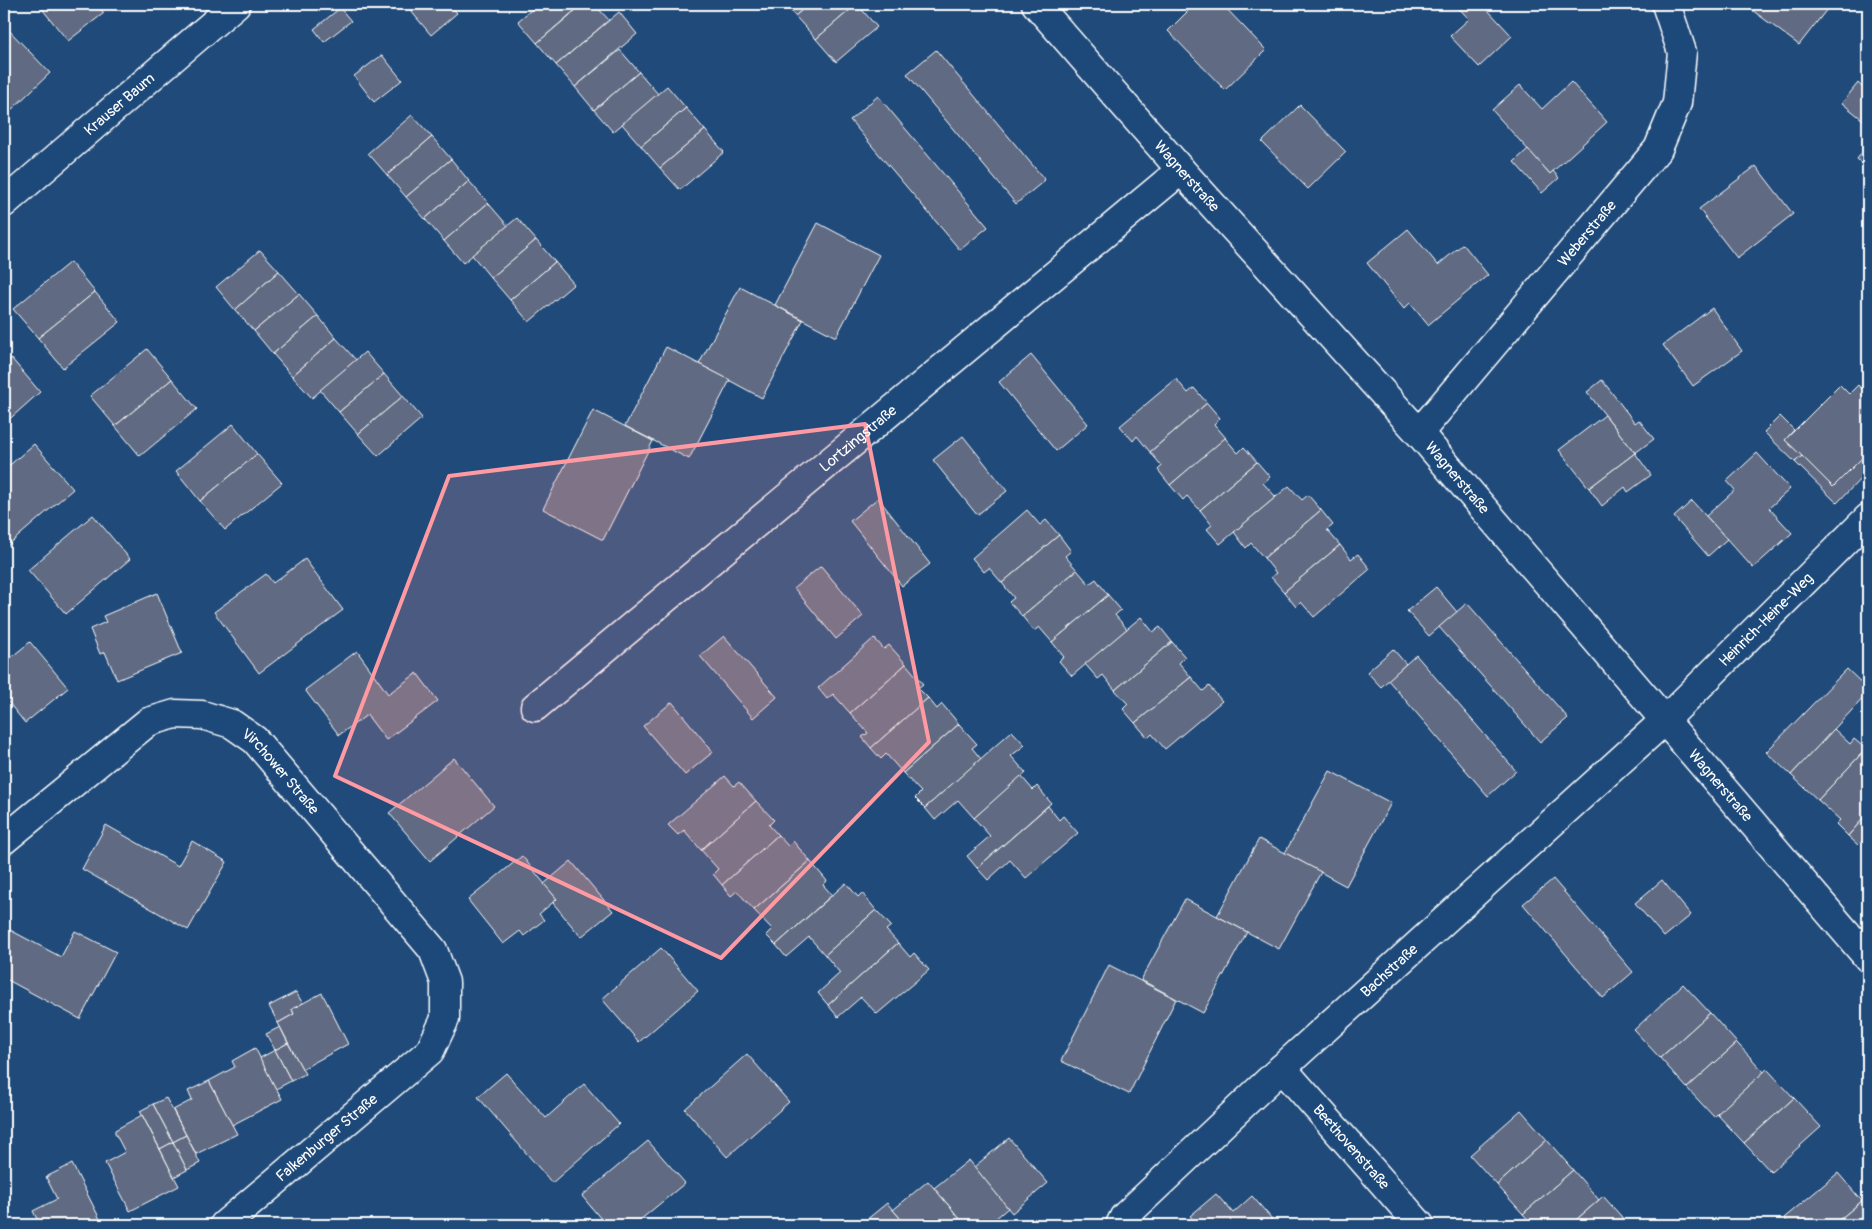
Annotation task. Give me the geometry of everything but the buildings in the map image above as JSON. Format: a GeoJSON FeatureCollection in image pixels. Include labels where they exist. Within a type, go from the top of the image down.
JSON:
{"type":"FeatureCollection","features":[{"type":"Feature","properties":{"kind":"street","name":"Krauser Baum"},"geometry":{"type":"LineString","coordinates":[[4,203],[236,4]]}},
{"type":"Feature","properties":{"kind":"street","name":"Wagnerstraße"},"geometry":{"type":"LineString","coordinates":[[1036,4],[1180,170],[1418,433],[1868,958]]}},
{"type":"Feature","properties":{"kind":"street","name":"Weberstraße"},"geometry":{"type":"LineString","coordinates":[[1418,433],[1658,149],[1677,103],[1682,52],[1666,4]]}},
{"type":"Feature","properties":{"kind":"street","name":"Lortzingstraße"},"geometry":{"type":"LineString","coordinates":[[535,707],[1180,170]]}},
{"type":"Feature","properties":{"kind":"street","name":"Heinrich-Heine-Weg"},"geometry":{"type":"LineString","coordinates":[[1665,720],[1868,518]]}},
{"type":"Feature","properties":{"kind":"street","name":"Virchower Straße"},"geometry":{"type":"LineString","coordinates":[[4,840],[148,722],[176,714],[202,715],[232,724],[255,740],[433,950],[444,982],[445,1019],[430,1051]]}},
{"type":"Feature","properties":{"kind":"street","name":"Bachstraße"},"geometry":{"type":"LineString","coordinates":[[1120,1225],[1124,1217],[1282,1068],[1665,720]]}},
{"type":"Feature","properties":{"kind":"street","name":"Falkenburger Straße"},"geometry":{"type":"LineString","coordinates":[[224,1225],[430,1051]]}},
{"type":"Feature","properties":{"kind":"street","name":"Beethovenstraße"},"geometry":{"type":"LineString","coordinates":[[1282,1068],[1420,1225]]}},
{"type":"Feature","properties":{"kind":"highlighted area"},"geometry":{"type":"Polygon","coordinates":[[[865,424],[929,742],[721,958],[335,776],[449,476],[865,424]]]}}]}
